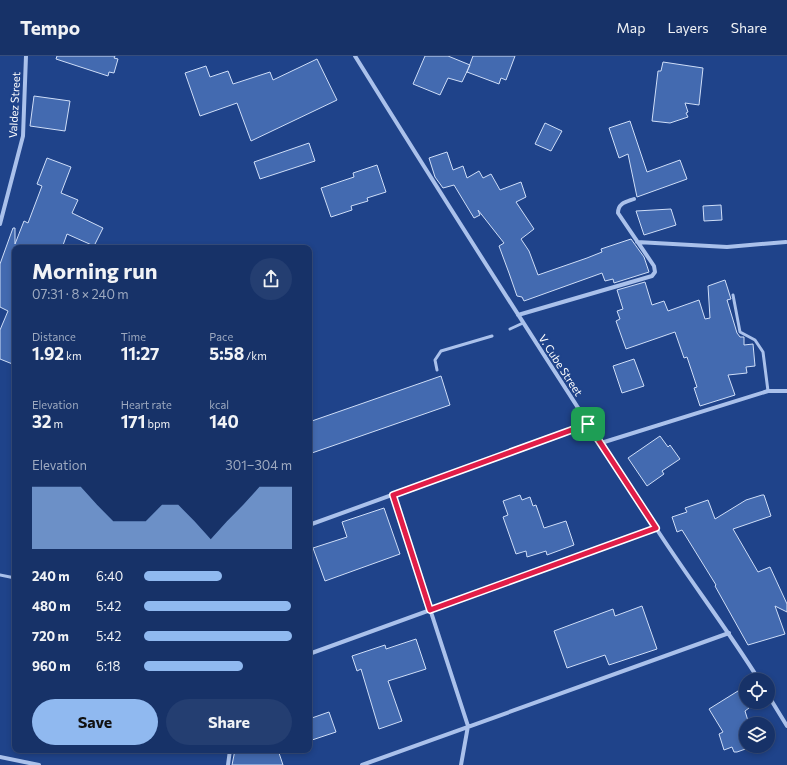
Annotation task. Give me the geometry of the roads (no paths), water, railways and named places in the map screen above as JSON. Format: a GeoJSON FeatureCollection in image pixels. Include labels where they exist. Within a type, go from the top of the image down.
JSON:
{"type":"FeatureCollection","features":[{"type":"Feature","properties":{"kind":"street","name":"Valdez Street"},"geometry":{"type":"LineString","coordinates":[[0,224],[23,136],[26,56]]}},
{"type":"Feature","properties":{"kind":"street","name":"V. Cube Street"},"geometry":{"type":"LineString","coordinates":[[355,56],[451,211],[588,424],[656,528],[729,633],[755,673]]}},
{"type":"Feature","properties":{"kind":"street"},"geometry":{"type":"LineString","coordinates":[[518,315],[652,276],[655,272],[654,266],[618,213],[618,208],[621,204],[634,199]]}},
{"type":"Feature","properties":{"kind":"street"},"geometry":{"type":"LineString","coordinates":[[637,242],[727,247],[786,242]]}},
{"type":"Feature","properties":{"kind":"street"},"geometry":{"type":"LineString","coordinates":[[601,443],[768,391],[787,391]]}},
{"type":"Feature","properties":{"kind":"street"},"geometry":{"type":"LineString","coordinates":[[312,524],[588,424]]}},
{"type":"Feature","properties":{"kind":"street"},"geometry":{"type":"LineString","coordinates":[[393,495],[468,726],[461,765]]}},
{"type":"Feature","properties":{"kind":"street"},"geometry":{"type":"LineString","coordinates":[[312,653],[656,528]]}},
{"type":"Feature","properties":{"kind":"street"},"geometry":{"type":"LineString","coordinates":[[362,765],[729,633]]}},
{"type":"Feature","properties":{"kind":"street"},"geometry":{"type":"LineString","coordinates":[[775,706],[787,726]]}},
{"type":"Feature","properties":{"kind":"street"},"geometry":{"type":"LineString","coordinates":[[228,765],[230,753]]}},
{"type":"Feature","properties":{"kind":"street"},"geometry":{"type":"LineString","coordinates":[[0,758],[39,765]]}},
{"type":"Feature","properties":{"kind":"lane"},"geometry":{"type":"LineString","coordinates":[[733,295],[740,332],[755,340],[763,352],[768,391]]}},
{"type":"Feature","properties":{"kind":"lane"},"geometry":{"type":"LineString","coordinates":[[510,329],[523,323]]}},
{"type":"Feature","properties":{"kind":"lane"},"geometry":{"type":"LineString","coordinates":[[437,370],[435,360],[441,350],[492,336]]}},
{"type":"Feature","properties":{"kind":"lane"},"geometry":{"type":"LineString","coordinates":[[0,575],[12,577]]}}]}
